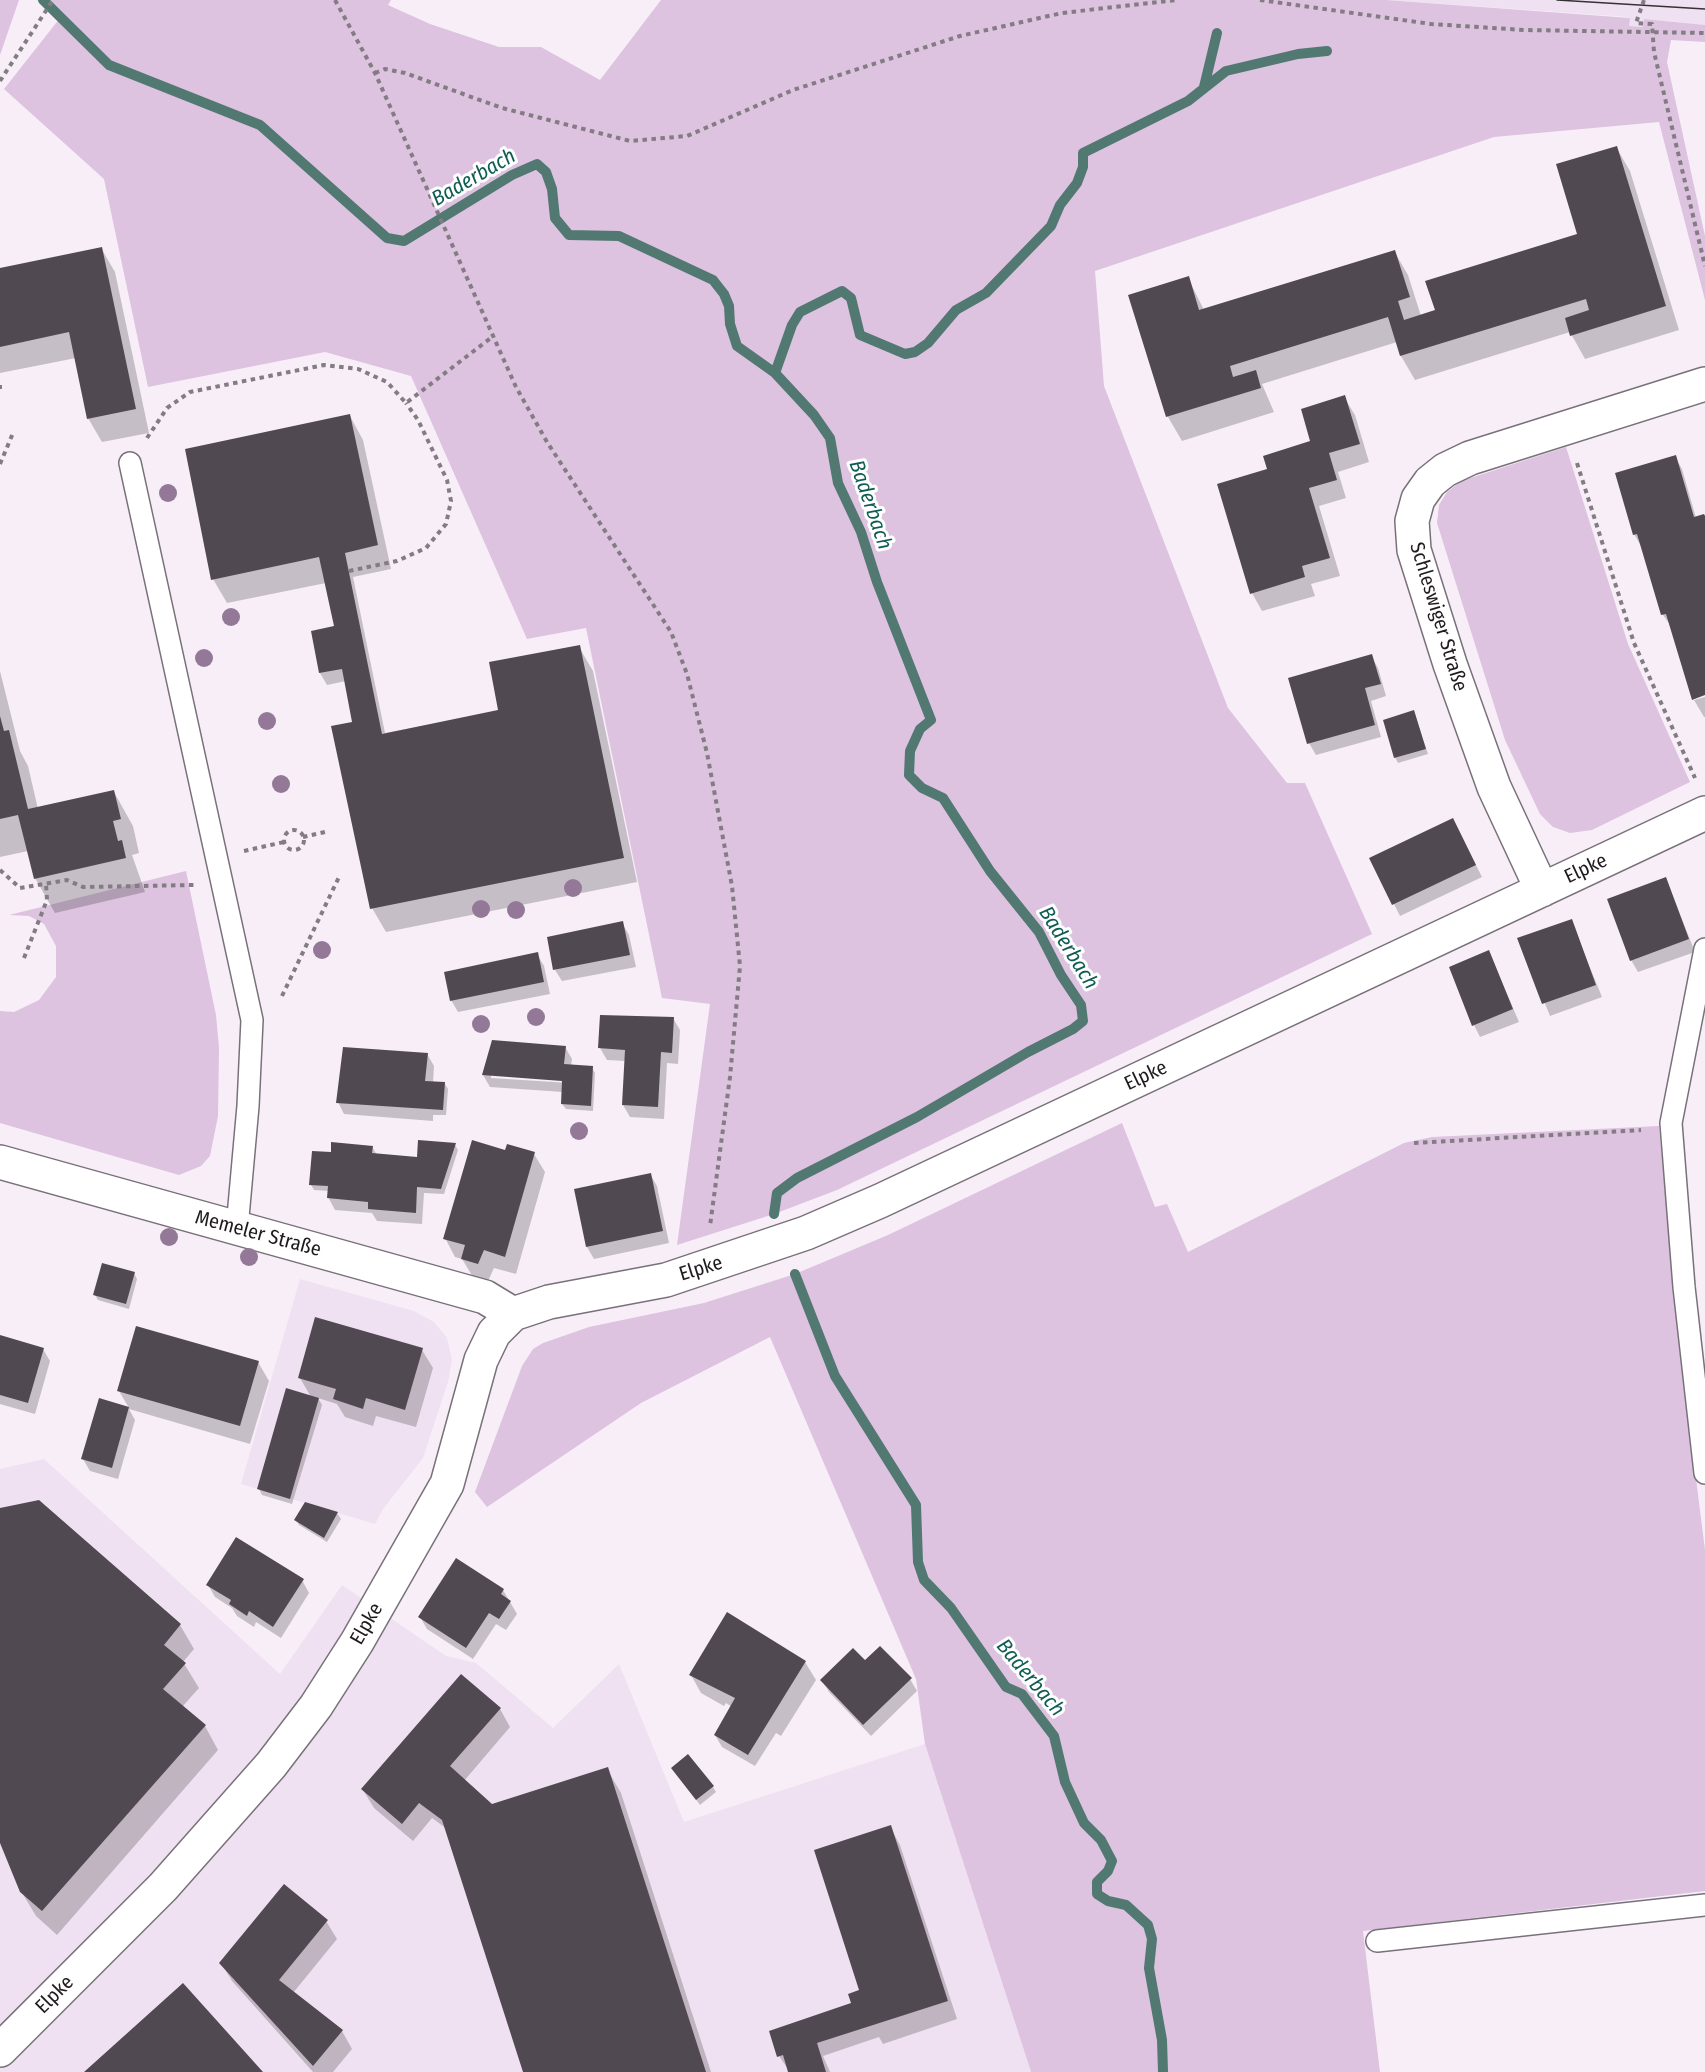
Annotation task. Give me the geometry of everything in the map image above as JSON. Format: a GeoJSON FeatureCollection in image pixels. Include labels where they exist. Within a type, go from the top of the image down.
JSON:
{"type":"FeatureCollection","features":[{"type":"Feature","properties":{"kind":"street","name":"Schleswiger Straße"},"geometry":{"type":"LineString","coordinates":[[1542,890],[1482,757],[1414,550],[1412,521],[1418,500],[1430,482],[1445,470],[1470,458],[1705,384]]}},
{"type":"Feature","properties":{"kind":"street","name":"Elpke"},"geometry":{"type":"LineString","coordinates":[[0,2050],[163,1887],[271,1765],[316,1706],[357,1642],[447,1484],[481,1360],[495,1333],[513,1314],[549,1302],[666,1280],[705,1269],[806,1233],[880,1201],[1705,813]]}},
{"type":"Feature","properties":{"kind":"street","name":"Memeler Straße"},"geometry":{"type":"LineString","coordinates":[[0,1162],[485,1298],[513,1314]]}},
{"type":"Feature","properties":{"kind":"lane"},"geometry":{"type":"LineString","coordinates":[[130,463],[252,1020],[248,1106],[237,1228]]}},
{"type":"Feature","properties":{"kind":"lane"},"geometry":{"type":"LineString","coordinates":[[1705,949],[1675,1099],[1672,1129],[1684,1287],[1705,1473]]}},
{"type":"Feature","properties":{"kind":"lane"},"geometry":{"type":"LineString","coordinates":[[1377,1941],[1705,1905]]}},
{"type":"Feature","properties":{"kind":"path"},"geometry":{"type":"LineString","coordinates":[[0,81],[15,62],[53,0]]}},
{"type":"Feature","properties":{"kind":"path"},"geometry":{"type":"LineString","coordinates":[[375,73],[385,69],[405,73],[502,108],[630,141],[687,136],[793,90],[960,36],[1062,13],[1176,0]]}},
{"type":"Feature","properties":{"kind":"path"},"geometry":{"type":"LineString","coordinates":[[1260,0],[1431,24],[1705,33]]}},
{"type":"Feature","properties":{"kind":"path"},"geometry":{"type":"LineString","coordinates":[[1644,0],[1636,23],[1652,24],[1652,33],[1705,266]]}},
{"type":"Feature","properties":{"kind":"path"},"geometry":{"type":"LineString","coordinates":[[337,1],[375,73],[516,387],[547,442],[671,632],[687,674],[707,753],[732,886],[740,966],[730,1077],[705,1269]]}},
{"type":"Feature","properties":{"kind":"path"},"geometry":{"type":"LineString","coordinates":[[406,403],[492,337]]}},
{"type":"Feature","properties":{"kind":"path"},"geometry":{"type":"LineString","coordinates":[[130,463],[167,408],[190,392],[324,365],[358,369],[387,382],[418,420],[447,480],[451,501],[446,524],[426,548],[397,561],[349,571]]}},
{"type":"Feature","properties":{"kind":"path"},"geometry":{"type":"LineString","coordinates":[[1566,428],[1634,642],[1696,780]]}},
{"type":"Feature","properties":{"kind":"path"},"geometry":{"type":"LineString","coordinates":[[0,464],[13,433]]}},
{"type":"Feature","properties":{"kind":"path"},"geometry":{"type":"LineString","coordinates":[[284,842],[288,833],[293,830],[303,837],[329,831]]}},
{"type":"Feature","properties":{"kind":"path"},"geometry":{"type":"LineString","coordinates":[[284,842],[289,849],[296,850],[303,844],[303,837]]}},
{"type":"Feature","properties":{"kind":"path"},"geometry":{"type":"LineString","coordinates":[[217,858],[284,842]]}},
{"type":"Feature","properties":{"kind":"path"},"geometry":{"type":"LineString","coordinates":[[0,870],[20,888],[67,880],[83,888],[223,884]]}},
{"type":"Feature","properties":{"kind":"path"},"geometry":{"type":"LineString","coordinates":[[282,996],[339,877]]}},
{"type":"Feature","properties":{"kind":"path"},"geometry":{"type":"LineString","coordinates":[[24,958],[47,900],[46,884]]}},
{"type":"Feature","properties":{"kind":"path"},"geometry":{"type":"LineString","coordinates":[[1413,1143],[1672,1129]]}},
{"type":"Feature","properties":{"kind":"shaded area"},"geometry":{"type":"Polygon","coordinates":[[[0,0],[19,0],[0,55],[0,0]]]}},
{"type":"Feature","properties":{"kind":"shaded area"},"geometry":{"type":"Polygon","coordinates":[[[37,0],[391,0],[388,5],[430,24],[499,47],[541,47],[600,80],[661,0],[1386,0],[1630,18],[1629,26],[1643,27],[1644,19],[1705,25],[1705,42],[1671,40],[1667,62],[1705,236],[1705,300],[1659,122],[1494,137],[1095,271],[1104,386],[1228,708],[1287,783],[1305,783],[1372,934],[837,1190],[774,1214],[677,1245],[710,1004],[662,998],[586,628],[527,639],[411,376],[325,352],[148,387],[104,179],[4,89],[60,18],[37,0]]]}},
{"type":"Feature","properties":{"kind":"shaded area"},"geometry":{"type":"Polygon","coordinates":[[[1386,0],[1705,0],[1705,25],[1644,19],[1643,27],[1629,26],[1629,17],[1386,0]]]}},
{"type":"Feature","properties":{"kind":"shaded area"},"geometry":{"type":"Polygon","coordinates":[[[1566,447],[1628,644],[1690,782],[1592,830],[1570,833],[1553,827],[1540,814],[1505,740],[1437,523],[1439,505],[1447,492],[1461,481],[1566,447]]]}},
{"type":"Feature","properties":{"kind":"shaded area"},"geometry":{"type":"Polygon","coordinates":[[[186,871],[216,1015],[219,1048],[218,1116],[210,1156],[201,1166],[179,1175],[0,1123],[0,1011],[14,1012],[39,1000],[56,977],[56,946],[44,924],[29,916],[9,915],[186,871]]]}},
{"type":"Feature","properties":{"kind":"shaded area"},"geometry":{"type":"Polygon","coordinates":[[[1122,1123],[1155,1207],[1167,1204],[1188,1252],[1404,1143],[1432,1137],[1659,1126],[1678,1336],[1705,1550],[1705,1891],[1363,1931],[1380,2072],[1031,2072],[925,1744],[916,1679],[770,1337],[641,1403],[487,1507],[475,1492],[522,1366],[533,1349],[543,1343],[589,1327],[704,1303],[795,1274],[888,1235],[1122,1123]]]}},
{"type":"Feature","properties":{"kind":"shaded area"},"geometry":{"type":"Polygon","coordinates":[[[300,1279],[414,1311],[434,1322],[447,1338],[452,1360],[448,1382],[423,1458],[383,1509],[375,1524],[241,1484],[300,1279]]]}},
{"type":"Feature","properties":{"kind":"shaded area"},"geometry":{"type":"Polygon","coordinates":[[[44,1459],[280,1674],[342,1585],[446,1656],[476,1663],[553,1728],[619,1664],[684,1822],[925,1744],[1031,2072],[0,2072],[0,1469],[44,1459]]]}},
{"type":"Feature","properties":{"kind":"building"},"geometry":{"type":"Polygon","coordinates":[[[1617,146],[1666,306],[1570,336],[1565,318],[1589,310],[1586,299],[1400,356],[1388,317],[1230,366],[1233,377],[1256,370],[1261,388],[1166,417],[1128,295],[1189,276],[1199,310],[1395,250],[1410,297],[1398,301],[1404,320],[1435,310],[1425,281],[1577,234],[1556,164],[1617,146]]]}},
{"type":"Feature","properties":{"kind":"building"},"geometry":{"type":"Polygon","coordinates":[[[102,247],[136,409],[87,419],[69,332],[0,347],[0,268],[102,247]]]}},
{"type":"Feature","properties":{"kind":"building"},"geometry":{"type":"Polygon","coordinates":[[[1345,395],[1360,444],[1329,453],[1337,480],[1309,488],[1330,558],[1302,566],[1305,577],[1250,594],[1217,484],[1267,469],[1263,456],[1310,441],[1301,409],[1345,395]]]}},
{"type":"Feature","properties":{"kind":"building"},"geometry":{"type":"Polygon","coordinates":[[[350,414],[378,545],[345,553],[382,734],[498,710],[489,662],[580,645],[624,858],[370,909],[331,726],[352,722],[342,669],[319,673],[311,631],[334,626],[319,557],[211,580],[185,449],[350,414]]]}},
{"type":"Feature","properties":{"kind":"building"},"geometry":{"type":"Polygon","coordinates":[[[1676,455],[1694,517],[1704,514],[1705,516],[1705,695],[1692,700],[1666,614],[1661,615],[1637,534],[1633,535],[1615,473],[1676,455]]]}},
{"type":"Feature","properties":{"kind":"building"},"geometry":{"type":"Polygon","coordinates":[[[1372,654],[1381,684],[1365,688],[1375,725],[1307,744],[1288,678],[1372,654]]]}},
{"type":"Feature","properties":{"kind":"building"},"geometry":{"type":"Polygon","coordinates":[[[1414,710],[1426,749],[1394,758],[1383,720],[1414,710]]]}},
{"type":"Feature","properties":{"kind":"building"},"geometry":{"type":"Polygon","coordinates":[[[0,716],[4,731],[9,730],[28,809],[114,790],[121,819],[113,821],[118,841],[122,840],[126,858],[34,879],[18,815],[0,819],[0,716]]]}},
{"type":"Feature","properties":{"kind":"building"},"geometry":{"type":"Polygon","coordinates":[[[1453,818],[1476,865],[1392,905],[1369,858],[1453,818]]]}},
{"type":"Feature","properties":{"kind":"building"},"geometry":{"type":"Polygon","coordinates":[[[1666,877],[1689,939],[1630,961],[1607,899],[1666,877]]]}},
{"type":"Feature","properties":{"kind":"building"},"geometry":{"type":"Polygon","coordinates":[[[1572,919],[1596,985],[1542,1004],[1517,938],[1572,919]]]}},
{"type":"Feature","properties":{"kind":"building"},"geometry":{"type":"Polygon","coordinates":[[[623,921],[630,955],[553,970],[547,937],[623,921]]]}},
{"type":"Feature","properties":{"kind":"building"},"geometry":{"type":"Polygon","coordinates":[[[1489,950],[1513,1009],[1472,1026],[1449,967],[1489,950]]]}},
{"type":"Feature","properties":{"kind":"building"},"geometry":{"type":"Polygon","coordinates":[[[538,952],[544,982],[450,1001],[444,972],[538,952]]]}},
{"type":"Feature","properties":{"kind":"building"},"geometry":{"type":"Polygon","coordinates":[[[600,1015],[674,1017],[672,1053],[661,1052],[658,1107],[622,1105],[625,1050],[598,1048],[600,1015]]]}},
{"type":"Feature","properties":{"kind":"building"},"geometry":{"type":"Polygon","coordinates":[[[492,1040],[566,1046],[564,1064],[593,1066],[591,1106],[561,1104],[562,1081],[482,1075],[492,1040]]]}},
{"type":"Feature","properties":{"kind":"building"},"geometry":{"type":"Polygon","coordinates":[[[343,1047],[428,1053],[425,1081],[445,1082],[443,1110],[336,1103],[343,1047]]]}},
{"type":"Feature","properties":{"kind":"building"},"geometry":{"type":"Polygon","coordinates":[[[418,1140],[456,1143],[441,1189],[417,1187],[416,1213],[368,1209],[368,1202],[327,1198],[328,1186],[309,1185],[312,1151],[331,1152],[331,1142],[373,1146],[372,1153],[417,1157],[418,1140]]]}},
{"type":"Feature","properties":{"kind":"building"},"geometry":{"type":"Polygon","coordinates":[[[472,1140],[505,1150],[507,1144],[535,1152],[505,1257],[484,1250],[478,1264],[461,1259],[465,1245],[443,1239],[472,1140]]]}},
{"type":"Feature","properties":{"kind":"building"},"geometry":{"type":"Polygon","coordinates":[[[651,1173],[663,1231],[586,1247],[574,1189],[651,1173]]]}},
{"type":"Feature","properties":{"kind":"building"},"geometry":{"type":"Polygon","coordinates":[[[102,1263],[135,1272],[126,1304],[93,1295],[102,1263]]]}},
{"type":"Feature","properties":{"kind":"building"},"geometry":{"type":"Polygon","coordinates":[[[315,1317],[423,1348],[405,1410],[366,1398],[363,1409],[333,1399],[336,1389],[298,1378],[315,1317]]]}},
{"type":"Feature","properties":{"kind":"building"},"geometry":{"type":"Polygon","coordinates":[[[136,1326],[259,1361],[240,1426],[117,1391],[136,1326]]]}},
{"type":"Feature","properties":{"kind":"building"},"geometry":{"type":"Polygon","coordinates":[[[0,1335],[44,1348],[28,1403],[0,1395],[0,1335]]]}},
{"type":"Feature","properties":{"kind":"building"},"geometry":{"type":"Polygon","coordinates":[[[286,1388],[319,1398],[290,1499],[257,1489],[286,1388]]]}},
{"type":"Feature","properties":{"kind":"building"},"geometry":{"type":"Polygon","coordinates":[[[99,1398],[129,1407],[112,1468],[81,1459],[99,1398]]]}},
{"type":"Feature","properties":{"kind":"building"},"geometry":{"type":"Polygon","coordinates":[[[39,1500],[181,1624],[164,1645],[186,1663],[163,1689],[206,1725],[42,1911],[20,1892],[0,1843],[0,1508],[39,1500]]]}},
{"type":"Feature","properties":{"kind":"building"},"geometry":{"type":"Polygon","coordinates":[[[305,1502],[338,1512],[324,1538],[294,1520],[305,1502]]]}},
{"type":"Feature","properties":{"kind":"building"},"geometry":{"type":"Polygon","coordinates":[[[236,1537],[304,1579],[273,1627],[249,1611],[247,1616],[229,1604],[231,1600],[206,1585],[236,1537]]]}},
{"type":"Feature","properties":{"kind":"building"},"geometry":{"type":"Polygon","coordinates":[[[456,1558],[504,1589],[501,1594],[511,1601],[499,1619],[489,1613],[466,1648],[418,1617],[456,1558]]]}},
{"type":"Feature","properties":{"kind":"building"},"geometry":{"type":"Polygon","coordinates":[[[727,1612],[806,1661],[748,1755],[714,1735],[735,1698],[689,1675],[727,1612]]]}},
{"type":"Feature","properties":{"kind":"building"},"geometry":{"type":"Polygon","coordinates":[[[880,1646],[912,1678],[863,1725],[820,1680],[853,1648],[865,1660],[880,1646]]]}},
{"type":"Feature","properties":{"kind":"building"},"geometry":{"type":"Polygon","coordinates":[[[461,1674],[501,1708],[450,1766],[492,1804],[608,1767],[706,2072],[523,2072],[442,1820],[419,1803],[402,1824],[361,1789],[461,1674]]]}},
{"type":"Feature","properties":{"kind":"building"},"geometry":{"type":"Polygon","coordinates":[[[688,1754],[714,1786],[696,1800],[671,1768],[688,1754]]]}},
{"type":"Feature","properties":{"kind":"building"},"geometry":{"type":"Polygon","coordinates":[[[891,1825],[948,2001],[817,2043],[826,2072],[788,2072],[783,2055],[777,2057],[769,2031],[851,2003],[848,1994],[859,1990],[814,1850],[891,1825]]]}},
{"type":"Feature","properties":{"kind":"building"},"geometry":{"type":"Polygon","coordinates":[[[284,1884],[328,1920],[279,1980],[343,2030],[313,2066],[219,1963],[284,1884]]]}},
{"type":"Feature","properties":{"kind":"building"},"geometry":{"type":"Polygon","coordinates":[[[183,1983],[263,2072],[84,2072],[183,1983]]]}},
{"type":"Feature","properties":{"kind":"waterway","name":"Baderbach"},"geometry":{"type":"LineString","coordinates":[[43,0],[109,65],[260,125],[387,238],[404,241],[512,175],[537,164],[546,172],[552,189],[555,218],[569,235],[619,236],[713,280],[724,294],[729,306],[730,324],[737,346],[775,373],[814,415],[830,438],[838,483],[861,532],[877,582],[931,720],[920,729],[910,751],[909,775],[922,788],[943,798],[990,871],[1039,932],[1061,975],[1081,1005],[1083,1021],[1073,1029],[1028,1052],[917,1117],[797,1178],[777,1193],[774,1214]]}},
{"type":"Feature","properties":{"kind":"waterway"},"geometry":{"type":"LineString","coordinates":[[1204,87],[1217,33]]}},
{"type":"Feature","properties":{"kind":"waterway"},"geometry":{"type":"LineString","coordinates":[[775,373],[792,325],[800,312],[842,291],[851,298],[860,335],[905,354],[915,352],[928,343],[956,310],[986,293],[1051,226],[1060,205],[1077,183],[1083,167],[1083,153],[1188,101],[1226,71],[1298,54],[1327,51]]}},
{"type":"Feature","properties":{"kind":"waterway","name":"Baderbach"},"geometry":{"type":"LineString","coordinates":[[795,1274],[835,1376],[916,1505],[918,1562],[924,1580],[951,1608],[1006,1687],[1022,1694],[1054,1736],[1065,1782],[1084,1823],[1101,1840],[1112,1861],[1108,1871],[1097,1882],[1097,1894],[1108,1901],[1126,1905],[1148,1925],[1152,1939],[1149,1968],[1162,2040],[1163,2072]]}},
{"type":"Feature","properties":{"kind":"tram line"},"geometry":{"type":"LineString","coordinates":[[1557,0],[1705,9]]}}]}
